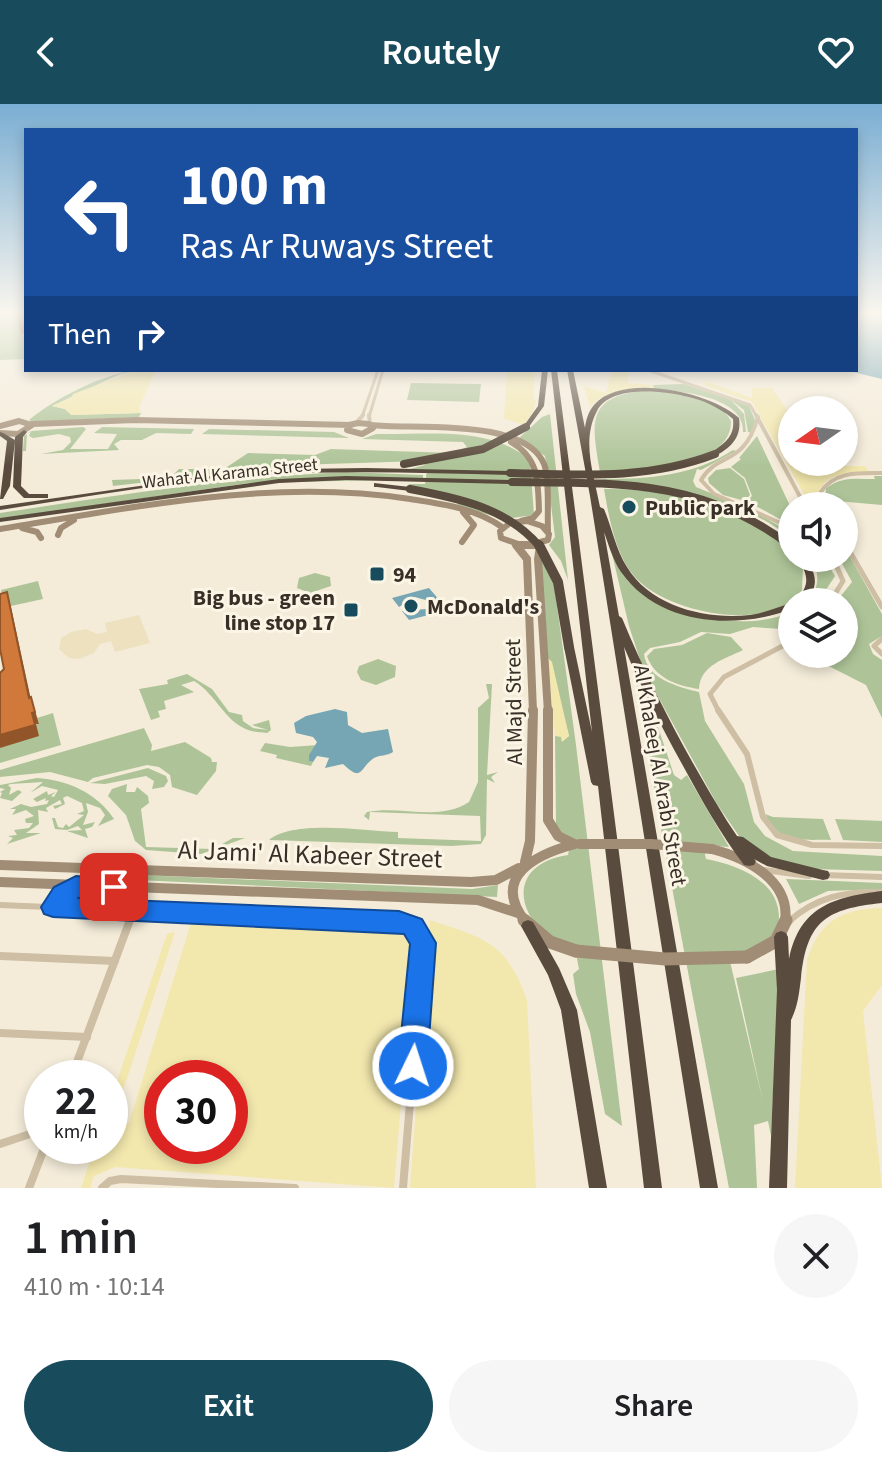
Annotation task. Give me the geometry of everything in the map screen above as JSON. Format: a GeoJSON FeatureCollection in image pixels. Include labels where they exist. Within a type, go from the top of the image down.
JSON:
{"type":"FeatureCollection","features":[{"type":"Feature","properties":{"kind":"highway"},"geometry":{"type":"LineString","coordinates":[[226,476],[307,467],[404,464],[477,451],[505,440],[526,427],[541,406],[545,372]]}},
{"type":"Feature","properties":{"kind":"highway"},"geometry":{"type":"LineString","coordinates":[[554,372],[603,795],[653,1188]]}},
{"type":"Feature","properties":{"kind":"highway","name":"Al Khaleej Al Arabi Street"},"geometry":{"type":"LineString","coordinates":[[570,372],[594,496],[709,1188]]}},
{"type":"Feature","properties":{"kind":"highway"},"geometry":{"type":"LineString","coordinates":[[511,477],[651,472],[687,465],[715,454],[735,436],[738,429],[736,418],[709,400],[661,391],[619,394],[599,403],[584,442]]}},
{"type":"Feature","properties":{"kind":"highway"},"geometry":{"type":"LineString","coordinates":[[0,432],[11,440],[5,502],[18,499],[19,437],[29,428]]}},
{"type":"Feature","properties":{"kind":"highway","name":"Wahat Al Karama Street"},"geometry":{"type":"LineString","coordinates":[[0,508],[226,476],[352,469],[511,477]]}},
{"type":"Feature","properties":{"kind":"highway"},"geometry":{"type":"LineString","coordinates":[[511,477],[683,493],[753,519],[778,537]]}},
{"type":"Feature","properties":{"kind":"highway","name":"Wahat Al Karama Street"},"geometry":{"type":"LineString","coordinates":[[2,525],[72,510],[259,483],[346,478],[511,477]]}},
{"type":"Feature","properties":{"kind":"highway"},"geometry":{"type":"LineString","coordinates":[[259,483],[338,483],[410,489],[477,504],[510,520],[528,534],[543,550],[555,573],[590,762],[603,795]]}},
{"type":"Feature","properties":{"kind":"highway"},"geometry":{"type":"LineString","coordinates":[[17,487],[24,495],[36,497],[150,485]]}},
{"type":"Feature","properties":{"kind":"highway"},"geometry":{"type":"LineString","coordinates":[[0,497],[6,486]]}},
{"type":"Feature","properties":{"kind":"highway"},"geometry":{"type":"LineString","coordinates":[[594,496],[622,568],[638,586],[659,601],[701,615],[742,618],[778,611]]}},
{"type":"Feature","properties":{"kind":"highway"},"geometry":{"type":"LineString","coordinates":[[609,599],[633,660],[723,826],[749,861]]}},
{"type":"Feature","properties":{"kind":"highway"},"geometry":{"type":"LineString","coordinates":[[723,826],[767,861],[823,875]]}},
{"type":"Feature","properties":{"kind":"highway"},"geometry":{"type":"LineString","coordinates":[[784,1018],[790,1004],[799,943],[810,923],[825,910],[845,901],[882,894]]}},
{"type":"Feature","properties":{"kind":"highway"},"geometry":{"type":"LineString","coordinates":[[523,920],[554,973],[569,1010],[598,1188]]}},
{"type":"Feature","properties":{"kind":"highway"},"geometry":{"type":"LineString","coordinates":[[778,1188],[784,930]]}},
{"type":"Feature","properties":{"kind":"street"},"geometry":{"type":"LineString","coordinates":[[352,426],[362,418],[379,372]]}},
{"type":"Feature","properties":{"kind":"street"},"geometry":{"type":"LineString","coordinates":[[370,427],[368,419],[380,372]]}},
{"type":"Feature","properties":{"kind":"street"},"geometry":{"type":"LineString","coordinates":[[654,372],[740,399],[750,405],[798,492]]}},
{"type":"Feature","properties":{"kind":"street"},"geometry":{"type":"LineString","coordinates":[[758,416],[754,432],[738,454],[703,473],[702,483],[714,494],[778,522]]}},
{"type":"Feature","properties":{"kind":"street"},"geometry":{"type":"LineString","coordinates":[[0,432],[19,421],[29,428]]}},
{"type":"Feature","properties":{"kind":"street"},"geometry":{"type":"LineString","coordinates":[[0,432],[128,424],[352,426],[483,435],[520,446],[535,462],[539,511],[533,518],[502,527],[489,518],[444,505],[362,491],[295,490],[211,497],[2,525]]}},
{"type":"Feature","properties":{"kind":"street"},"geometry":{"type":"LineString","coordinates":[[352,426],[485,431],[506,435],[529,445],[539,453],[545,465],[548,540],[540,544],[516,545]]}},
{"type":"Feature","properties":{"kind":"street"},"geometry":{"type":"LineString","coordinates":[[754,432],[767,433]]}},
{"type":"Feature","properties":{"kind":"street"},"geometry":{"type":"LineString","coordinates":[[821,492],[829,481],[854,474],[882,473]]}},
{"type":"Feature","properties":{"kind":"street"},"geometry":{"type":"LineString","coordinates":[[444,505],[463,512],[473,520],[473,530],[462,542]]}},
{"type":"Feature","properties":{"kind":"street"},"geometry":{"type":"LineString","coordinates":[[58,535],[66,524],[86,516]]}},
{"type":"Feature","properties":{"kind":"street"},"geometry":{"type":"LineString","coordinates":[[521,521],[538,524],[548,531]]}},
{"type":"Feature","properties":{"kind":"street"},"geometry":{"type":"LineString","coordinates":[[2,525],[33,531],[41,538]]}},
{"type":"Feature","properties":{"kind":"street","name":"Al Majd Street"},"geometry":{"type":"LineString","coordinates":[[502,527],[501,538],[516,545],[527,559],[534,724],[530,841],[513,895],[523,920]]}},
{"type":"Feature","properties":{"kind":"street","name":"Al Majd Street"},"geometry":{"type":"LineString","coordinates":[[540,544],[538,559],[548,726],[548,820],[558,836],[577,844]]}},
{"type":"Feature","properties":{"kind":"street"},"geometry":{"type":"LineString","coordinates":[[858,565],[882,607]]}},
{"type":"Feature","properties":{"kind":"street"},"geometry":{"type":"LineString","coordinates":[[882,639],[874,646],[882,654]]}},
{"type":"Feature","properties":{"kind":"street"},"geometry":{"type":"LineString","coordinates":[[778,648],[724,677],[710,694],[713,704],[748,756],[757,785],[762,820],[770,831],[790,842],[882,846]]}},
{"type":"Feature","properties":{"kind":"street","name":"Al Jami' Al Kabeer Street"},"geometry":{"type":"LineString","coordinates":[[0,865],[471,882],[496,880],[550,848],[577,844],[651,844],[712,849],[749,861],[760,869],[782,895],[784,930],[772,946],[747,957],[665,959],[576,951],[555,946],[540,938],[523,920],[478,900],[0,882]]}},
{"type":"Feature","properties":{"kind":"street"},"geometry":{"type":"LineString","coordinates":[[760,869],[882,877]]}},
{"type":"Feature","properties":{"kind":"street"},"geometry":{"type":"LineString","coordinates":[[53,884],[54,905]]}},
{"type":"Feature","properties":{"kind":"street"},"geometry":{"type":"LineString","coordinates":[[54,905],[76,886]]}},
{"type":"Feature","properties":{"kind":"street"},"geometry":{"type":"LineString","coordinates":[[784,930],[799,911],[830,895],[882,894]]}},
{"type":"Feature","properties":{"kind":"street"},"geometry":{"type":"LineString","coordinates":[[0,905],[399,921],[418,931],[423,943],[403,1188]]}},
{"type":"Feature","properties":{"kind":"street"},"geometry":{"type":"LineString","coordinates":[[78,1060],[133,911]]}},
{"type":"Feature","properties":{"kind":"street"},"geometry":{"type":"LineString","coordinates":[[0,956],[115,961]]}},
{"type":"Feature","properties":{"kind":"street"},"geometry":{"type":"LineString","coordinates":[[0,1033],[87,1037]]}},
{"type":"Feature","properties":{"kind":"street"},"geometry":{"type":"LineString","coordinates":[[0,1144],[24,1136]]}},
{"type":"Feature","properties":{"kind":"street"},"geometry":{"type":"LineString","coordinates":[[29,1188],[38,1164]]}},
{"type":"Feature","properties":{"kind":"street"},"geometry":{"type":"LineString","coordinates":[[102,1188],[110,1181],[121,1179],[295,1188]]}},
{"type":"Feature","properties":{"kind":"green space"},"geometry":{"type":"Polygon","coordinates":[[[129,372],[52,406],[65,409],[72,415],[141,413],[139,417],[29,420],[80,388],[129,372]]]}},
{"type":"Feature","properties":{"kind":"green space"},"geometry":{"type":"Polygon","coordinates":[[[411,383],[481,384],[479,402],[407,400],[411,383]]]}},
{"type":"Feature","properties":{"kind":"green space"},"geometry":{"type":"Polygon","coordinates":[[[684,384],[749,406],[755,420],[752,433],[748,432],[744,410],[731,400],[744,414],[746,432],[743,432],[741,420],[733,410],[722,403],[694,394],[654,389],[653,385],[684,384]]]}},
{"type":"Feature","properties":{"kind":"green space"},"geometry":{"type":"Polygon","coordinates":[[[642,391],[704,399],[724,412],[731,421],[727,437],[716,449],[679,464],[600,472],[595,440],[597,416],[610,400],[642,391]]]}},
{"type":"Feature","properties":{"kind":"green space"},"geometry":{"type":"Polygon","coordinates":[[[550,414],[568,580],[561,561],[549,545],[555,537],[545,456],[519,438],[542,417],[550,414]]]}},
{"type":"Feature","properties":{"kind":"green space"},"geometry":{"type":"Polygon","coordinates":[[[83,427],[86,429],[70,449],[108,449],[117,434],[94,433],[102,427],[194,429],[191,434],[156,433],[142,440],[121,440],[114,444],[119,450],[41,454],[63,450],[71,442],[70,437],[59,434],[33,438],[29,436],[31,432],[83,427]]]}},
{"type":"Feature","properties":{"kind":"green space"},"geometry":{"type":"Polygon","coordinates":[[[209,429],[334,432],[349,438],[202,434],[209,429]]]}},
{"type":"Feature","properties":{"kind":"green space"},"geometry":{"type":"Polygon","coordinates":[[[27,434],[26,451],[23,451],[24,436],[27,434]]]}},
{"type":"Feature","properties":{"kind":"green space"},"geometry":{"type":"Polygon","coordinates":[[[376,434],[457,434],[496,441],[514,449],[530,460],[534,515],[505,519],[455,506],[464,499],[408,487],[409,484],[425,484],[427,470],[410,469],[425,465],[422,461],[294,465],[113,486],[112,480],[170,478],[179,469],[224,469],[248,453],[315,455],[331,449],[453,453],[467,447],[463,442],[362,439],[376,434]]]}},
{"type":"Feature","properties":{"kind":"green space"},"geometry":{"type":"Polygon","coordinates":[[[757,436],[783,492],[778,492],[778,518],[747,501],[752,496],[745,478],[731,467],[757,436]]]}},
{"type":"Feature","properties":{"kind":"green space"},"geometry":{"type":"Polygon","coordinates":[[[736,451],[701,470],[697,469],[693,481],[696,487],[749,509],[778,525],[778,530],[750,513],[703,498],[603,483],[603,479],[654,477],[687,471],[736,451]]]}},
{"type":"Feature","properties":{"kind":"green space"},"geometry":{"type":"Polygon","coordinates":[[[730,468],[744,479],[750,495],[745,501],[723,495],[709,483],[708,478],[716,470],[730,468]]]}},
{"type":"Feature","properties":{"kind":"green space"},"geometry":{"type":"Polygon","coordinates":[[[345,472],[423,475],[423,479],[249,483],[0,519],[0,513],[172,488],[345,472]]]}},
{"type":"Feature","properties":{"kind":"green space"},"geometry":{"type":"Polygon","coordinates":[[[874,476],[882,476],[882,505],[858,503],[858,492],[826,492],[826,488],[838,482],[875,479],[874,476]]]}},
{"type":"Feature","properties":{"kind":"green space"},"geometry":{"type":"Polygon","coordinates":[[[604,489],[679,496],[729,511],[778,540],[778,572],[803,572],[802,588],[778,588],[778,608],[744,615],[693,609],[669,600],[649,589],[627,567],[604,489]]]}},
{"type":"Feature","properties":{"kind":"green space"},"geometry":{"type":"Polygon","coordinates":[[[605,524],[623,575],[643,593],[662,604],[706,618],[730,621],[778,616],[778,629],[753,627],[730,634],[701,632],[680,642],[650,648],[644,654],[646,663],[657,676],[699,692],[705,721],[744,784],[754,822],[765,836],[793,851],[882,856],[882,871],[814,869],[780,864],[739,836],[717,804],[643,669],[629,626],[605,524]]]}},
{"type":"Feature","properties":{"kind":"green space"},"geometry":{"type":"Polygon","coordinates":[[[541,560],[553,576],[622,1126],[605,1114],[590,1032],[576,994],[573,974],[579,969],[575,948],[541,929],[530,915],[524,900],[525,886],[531,872],[546,862],[568,855],[571,839],[562,835],[556,825],[555,736],[561,736],[562,741],[569,736],[548,658],[541,560]]]}},
{"type":"Feature","properties":{"kind":"green space"},"geometry":{"type":"Polygon","coordinates":[[[858,571],[882,614],[882,636],[869,644],[873,654],[882,660],[882,718],[866,685],[833,668],[858,668],[858,588],[847,588],[852,582],[847,572],[858,571]]]}},
{"type":"Feature","properties":{"kind":"green space"},"geometry":{"type":"Polygon","coordinates":[[[816,572],[833,572],[835,576],[827,588],[815,588],[816,572]]]}},
{"type":"Feature","properties":{"kind":"green space"},"geometry":{"type":"Polygon","coordinates":[[[315,573],[330,577],[331,586],[310,593],[297,588],[299,578],[315,573]]]}},
{"type":"Feature","properties":{"kind":"green space"},"geometry":{"type":"Polygon","coordinates":[[[38,581],[43,599],[4,605],[1,590],[38,581]]]}},
{"type":"Feature","properties":{"kind":"green space"},"geometry":{"type":"Polygon","coordinates":[[[707,633],[731,637],[743,650],[709,668],[700,681],[699,689],[668,680],[650,664],[647,656],[654,649],[682,645],[707,633]]]}},
{"type":"Feature","properties":{"kind":"green space"},"geometry":{"type":"Polygon","coordinates":[[[378,659],[396,666],[395,677],[376,685],[361,680],[357,672],[359,666],[378,659]]]}},
{"type":"Feature","properties":{"kind":"green space"},"geometry":{"type":"Polygon","coordinates":[[[187,674],[212,689],[229,712],[242,715],[243,721],[253,728],[268,730],[252,725],[269,720],[271,730],[267,733],[255,732],[240,726],[194,681],[181,685],[194,692],[164,701],[166,709],[158,711],[160,717],[151,720],[139,689],[168,684],[167,680],[187,674]]]}},
{"type":"Feature","properties":{"kind":"green space"},"geometry":{"type":"Polygon","coordinates":[[[486,684],[492,684],[487,775],[498,772],[491,777],[495,783],[487,779],[486,835],[481,844],[451,846],[269,840],[295,830],[330,828],[398,832],[398,838],[481,841],[480,816],[370,812],[369,820],[364,816],[367,812],[380,810],[445,811],[469,802],[478,782],[478,708],[489,698],[486,684]]]}},
{"type":"Feature","properties":{"kind":"green space"},"geometry":{"type":"Polygon","coordinates":[[[637,684],[657,724],[674,775],[681,780],[687,775],[729,847],[703,845],[706,859],[754,876],[772,894],[777,905],[779,924],[773,939],[729,957],[763,1102],[736,978],[779,969],[771,1136],[768,1121],[754,1125],[757,1188],[729,1188],[663,840],[637,684]]]}},
{"type":"Feature","properties":{"kind":"green space"},"geometry":{"type":"Polygon","coordinates":[[[53,713],[61,745],[0,763],[0,748],[39,723],[37,718],[53,713]]]}},
{"type":"Feature","properties":{"kind":"green space"},"geometry":{"type":"Polygon","coordinates":[[[144,728],[152,745],[151,751],[185,742],[211,758],[212,762],[217,762],[216,771],[197,795],[172,787],[170,775],[159,767],[147,765],[93,778],[88,782],[50,772],[0,777],[0,770],[144,728]]]}},
{"type":"Feature","properties":{"kind":"green space"},"geometry":{"type":"Polygon","coordinates":[[[265,743],[290,747],[318,745],[309,761],[313,762],[311,766],[260,751],[265,743]]]}},
{"type":"Feature","properties":{"kind":"green space"},"geometry":{"type":"Polygon","coordinates":[[[148,768],[166,776],[168,781],[164,787],[152,789],[154,781],[146,776],[105,784],[90,783],[148,768]]]}},
{"type":"Feature","properties":{"kind":"green space"},"geometry":{"type":"Polygon","coordinates":[[[37,778],[59,781],[80,789],[99,801],[114,819],[98,826],[105,815],[100,808],[86,803],[88,812],[83,825],[95,822],[85,829],[88,838],[67,831],[82,830],[78,826],[67,830],[55,829],[52,818],[55,818],[58,827],[63,828],[84,815],[77,814],[84,811],[82,803],[67,796],[63,798],[65,804],[55,809],[53,806],[62,804],[60,800],[46,808],[48,812],[38,810],[39,824],[26,833],[41,833],[7,844],[13,838],[8,836],[17,835],[14,830],[29,828],[33,823],[26,823],[25,819],[34,816],[26,810],[12,815],[16,809],[10,809],[21,804],[31,807],[47,804],[49,800],[45,801],[46,798],[37,802],[33,799],[47,791],[48,795],[56,792],[51,796],[54,797],[58,790],[42,786],[30,793],[43,782],[11,784],[8,785],[11,788],[9,795],[18,790],[22,792],[12,801],[0,798],[0,792],[5,789],[0,785],[37,778]]]}},
{"type":"Feature","properties":{"kind":"green space"},"geometry":{"type":"Polygon","coordinates":[[[127,784],[126,792],[135,792],[137,787],[148,796],[149,803],[141,809],[146,847],[213,849],[233,838],[245,838],[201,854],[146,850],[135,841],[126,815],[108,796],[112,789],[127,784]]]}},
{"type":"Feature","properties":{"kind":"green space"},"geometry":{"type":"Polygon","coordinates":[[[765,814],[823,819],[831,840],[800,840],[784,836],[765,814]]]}},
{"type":"Feature","properties":{"kind":"green space"},"geometry":{"type":"Polygon","coordinates":[[[835,819],[882,821],[882,842],[843,840],[835,819]]]}},
{"type":"Feature","properties":{"kind":"green space"},"geometry":{"type":"Polygon","coordinates":[[[140,875],[472,889],[498,885],[497,897],[137,880],[140,875]]]}},
{"type":"Feature","properties":{"kind":"green space"},"geometry":{"type":"Polygon","coordinates":[[[786,879],[882,883],[882,889],[828,891],[799,904],[786,879]]]}},
{"type":"Feature","properties":{"kind":"sand"},"geometry":{"type":"Polygon","coordinates":[[[133,372],[155,372],[139,408],[141,413],[71,415],[65,409],[52,406],[71,398],[73,394],[133,372]]]}},
{"type":"Feature","properties":{"kind":"sand"},"geometry":{"type":"Polygon","coordinates":[[[507,372],[535,372],[533,399],[536,400],[532,414],[523,425],[504,418],[507,372]]]}},
{"type":"Feature","properties":{"kind":"sand"},"geometry":{"type":"Polygon","coordinates":[[[611,372],[628,372],[628,383],[653,385],[654,389],[611,394],[590,407],[584,386],[606,393],[611,372]]]}},
{"type":"Feature","properties":{"kind":"sand"},"geometry":{"type":"Polygon","coordinates":[[[705,381],[752,398],[752,388],[772,388],[778,397],[778,448],[752,402],[706,386],[705,381]]]}},
{"type":"Feature","properties":{"kind":"sand"},"geometry":{"type":"Polygon","coordinates":[[[858,466],[865,466],[869,472],[858,472],[858,466]]]}},
{"type":"Feature","properties":{"kind":"sand"},"geometry":{"type":"Polygon","coordinates":[[[794,476],[838,476],[826,482],[819,492],[803,492],[794,476]]]}},
{"type":"Feature","properties":{"kind":"sand"},"geometry":{"type":"Polygon","coordinates":[[[548,658],[552,662],[569,736],[562,742],[561,737],[555,736],[548,658]]]}},
{"type":"Feature","properties":{"kind":"sand"},"geometry":{"type":"Polygon","coordinates":[[[882,908],[882,985],[863,1011],[882,1188],[795,1188],[807,960],[818,936],[834,920],[855,911],[882,908]]]}},
{"type":"Feature","properties":{"kind":"sand"},"geometry":{"type":"Polygon","coordinates":[[[430,920],[479,938],[502,954],[511,965],[527,1000],[536,1188],[410,1188],[430,920]]]}},
{"type":"Feature","properties":{"kind":"sand"},"geometry":{"type":"Polygon","coordinates":[[[191,923],[403,933],[414,943],[394,1188],[115,1167],[94,1176],[90,1188],[81,1188],[89,1164],[128,1164],[128,1123],[144,1075],[144,1164],[248,1164],[248,1060],[149,1060],[191,923]]]}},
{"type":"Feature","properties":{"kind":"sand"},"geometry":{"type":"Polygon","coordinates":[[[175,932],[128,1075],[128,1060],[124,1060],[167,934],[175,932]]]}},
{"type":"Feature","properties":{"kind":"shaded area"},"geometry":{"type":"Polygon","coordinates":[[[139,615],[150,643],[115,652],[111,641],[100,644],[94,653],[79,659],[69,658],[59,649],[61,638],[71,632],[86,629],[97,634],[107,632],[105,623],[139,615]]]}},
{"type":"Feature","properties":{"kind":"water"},"geometry":{"type":"Polygon","coordinates":[[[858,365],[882,365],[882,379],[853,372],[858,372],[858,365]]]}},
{"type":"Feature","properties":{"kind":"water"},"geometry":{"type":"Polygon","coordinates":[[[429,588],[448,610],[409,620],[402,611],[426,609],[429,601],[415,597],[399,607],[392,598],[429,588]]]}},
{"type":"Feature","properties":{"kind":"water"},"geometry":{"type":"Polygon","coordinates":[[[335,709],[347,712],[348,725],[362,733],[388,729],[393,752],[374,758],[358,773],[343,764],[325,768],[329,758],[317,756],[313,762],[309,761],[317,742],[313,737],[296,733],[294,723],[306,716],[335,709]]]}},
{"type":"Feature","properties":{"kind":"building"},"geometry":{"type":"Polygon","coordinates":[[[7,592],[29,698],[35,712],[32,713],[35,725],[0,735],[0,673],[4,669],[0,649],[0,594],[7,592]]]}},
{"type":"Feature","properties":{"kind":"place","name":"Public park"},"geometry":{"type":"Point","coordinates":[629,507]}},
{"type":"Feature","properties":{"kind":"place","name":"94"},"geometry":{"type":"Point","coordinates":[377,574]}},
{"type":"Feature","properties":{"kind":"place","name":"McDonald's"},"geometry":{"type":"Point","coordinates":[411,606]}},
{"type":"Feature","properties":{"kind":"place","name":"Big bus - green line stop 17"},"geometry":{"type":"Point","coordinates":[351,610]}},
{"type":"Feature","properties":{"kind":"route"},"geometry":{"type":"LineString","coordinates":[[114,887],[76,886],[63,894],[53,907],[399,921],[413,926],[423,943],[413,1066]]}}]}
